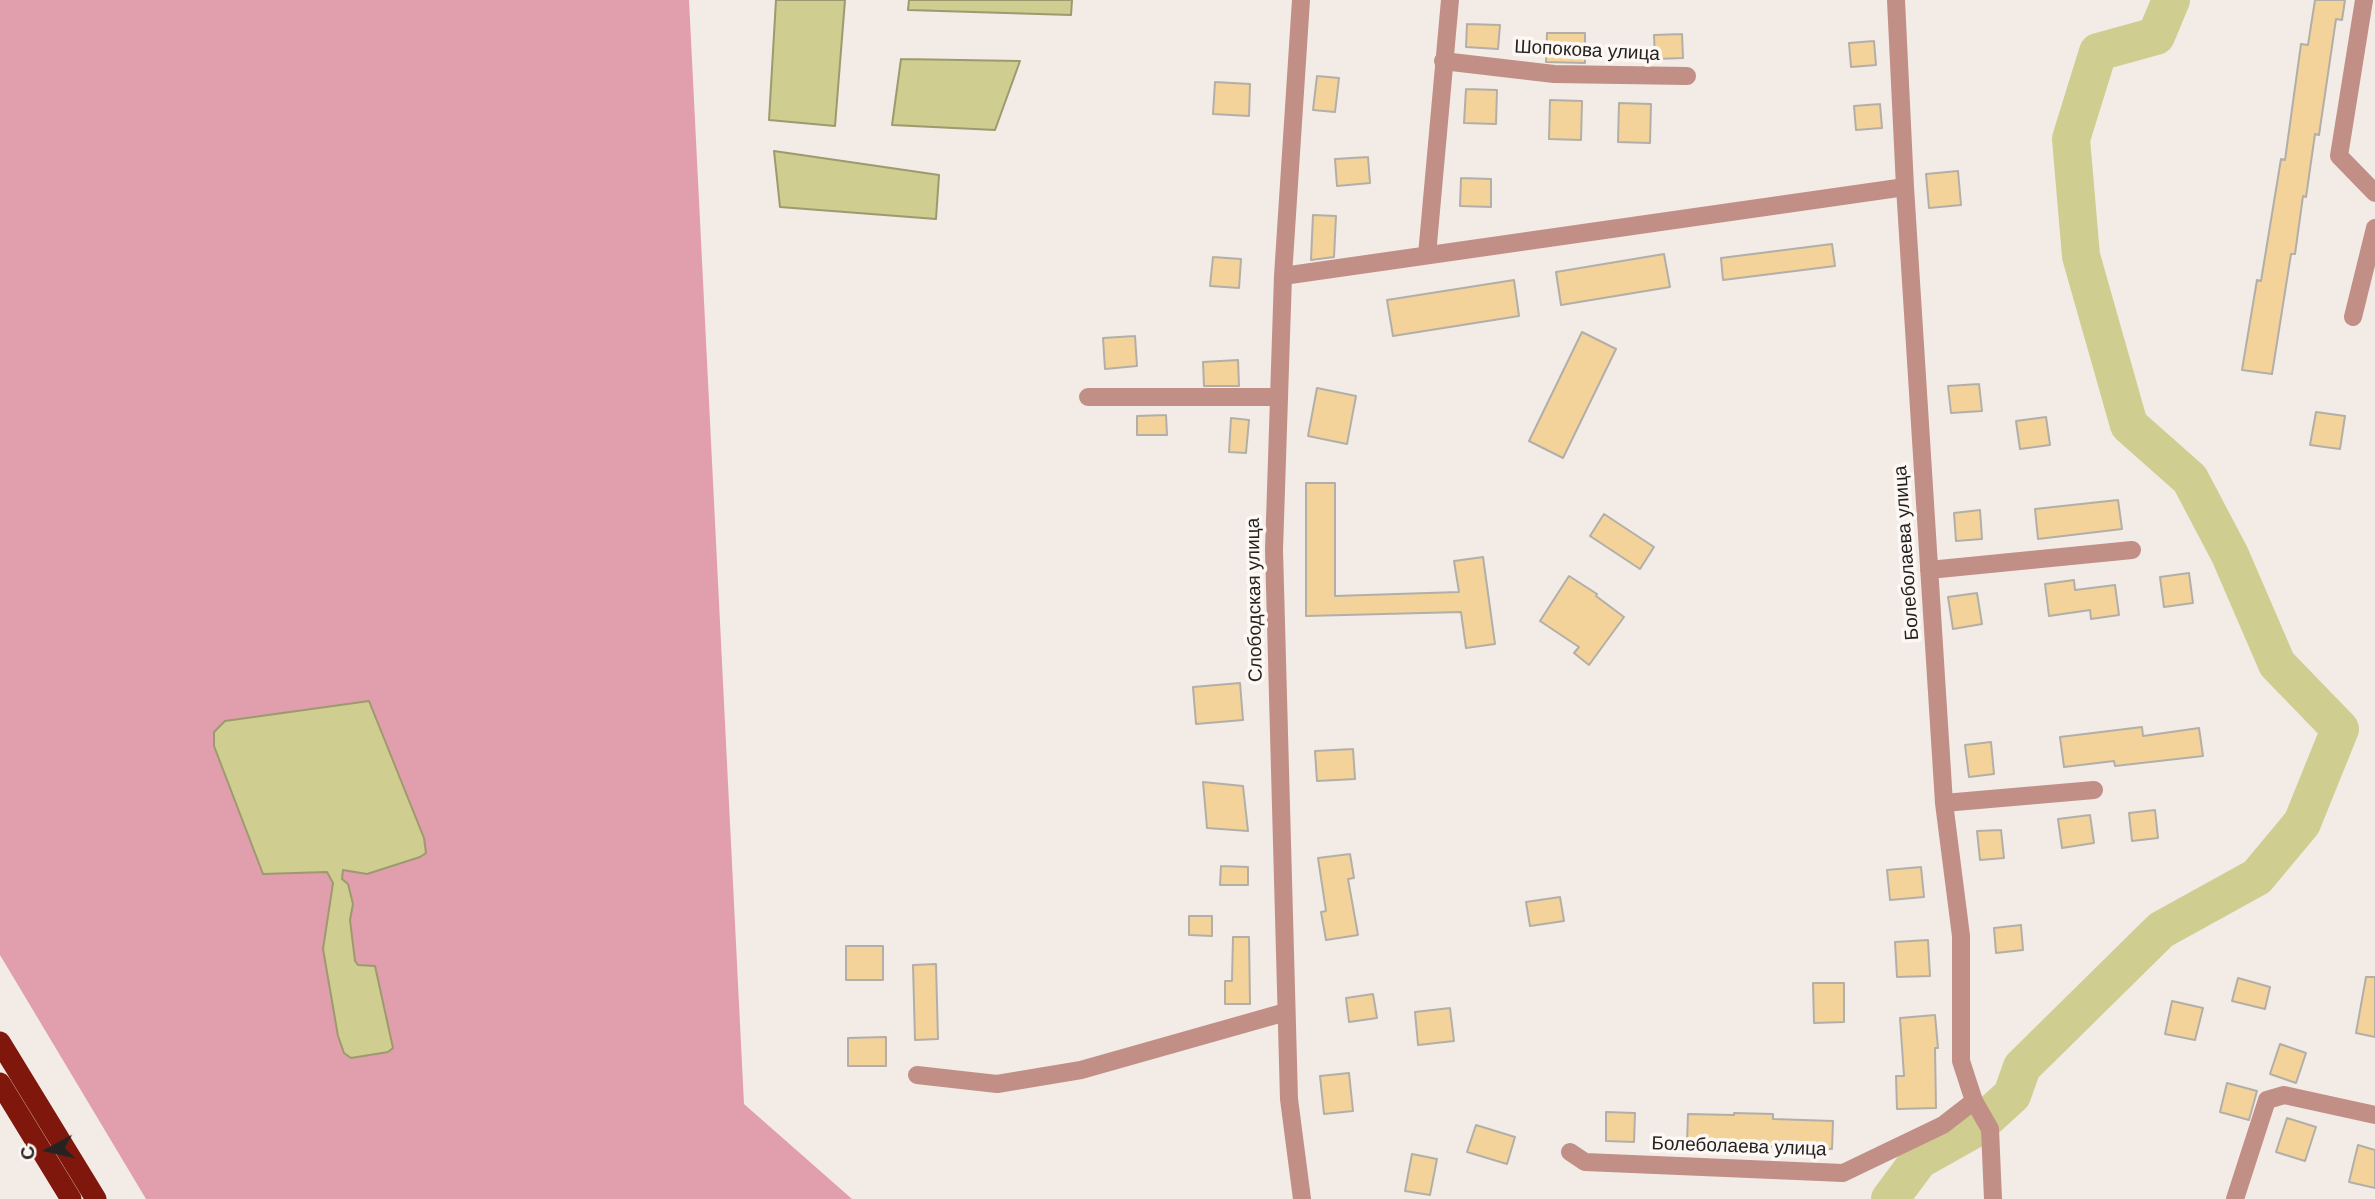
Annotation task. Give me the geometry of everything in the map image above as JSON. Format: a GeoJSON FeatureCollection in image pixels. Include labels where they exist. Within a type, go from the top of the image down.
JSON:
{"type":"FeatureCollection","features":[{"type":"Feature","properties":{"kind":"highway"},"geometry":{"type":"LineString","coordinates":[[0,1042],[96,1199]]}},
{"type":"Feature","properties":{"kind":"highway"},"geometry":{"type":"LineString","coordinates":[[0,1083],[71,1199]]}},
{"type":"Feature","properties":{"kind":"street","name":"Слободская улица"},"geometry":{"type":"LineString","coordinates":[[1301,0],[1283,276],[1274,550],[1289,1099],[1301,1199]]}},
{"type":"Feature","properties":{"kind":"street"},"geometry":{"type":"LineString","coordinates":[[1427,255],[1450,0]]}},
{"type":"Feature","properties":{"kind":"street","name":"Болеболаева улица"},"geometry":{"type":"LineString","coordinates":[[1896,0],[1905,187],[1944,803],[1961,936],[1961,1061],[1973,1101],[1990,1129],[1993,1199]]}},
{"type":"Feature","properties":{"kind":"street"},"geometry":{"type":"LineString","coordinates":[[2364,0],[2339,156],[2375,193]]}},
{"type":"Feature","properties":{"kind":"street","name":"Шопокова улица"},"geometry":{"type":"LineString","coordinates":[[1443,61],[1554,74],[1687,76]]}},
{"type":"Feature","properties":{"kind":"street"},"geometry":{"type":"LineString","coordinates":[[1283,276],[1905,187]]}},
{"type":"Feature","properties":{"kind":"street"},"geometry":{"type":"LineString","coordinates":[[2353,317],[2375,228]]}},
{"type":"Feature","properties":{"kind":"street"},"geometry":{"type":"LineString","coordinates":[[1088,397],[1279,397]]}},
{"type":"Feature","properties":{"kind":"street"},"geometry":{"type":"LineString","coordinates":[[1929,570],[2132,550]]}},
{"type":"Feature","properties":{"kind":"street"},"geometry":{"type":"LineString","coordinates":[[1944,803],[2094,790]]}},
{"type":"Feature","properties":{"kind":"street"},"geometry":{"type":"LineString","coordinates":[[918,1075],[997,1084],[1081,1070],[1286,1012]]}},
{"type":"Feature","properties":{"kind":"street"},"geometry":{"type":"LineString","coordinates":[[2235,1199],[2267,1101],[2284,1095],[2375,1115]]}},
{"type":"Feature","properties":{"kind":"street","name":"Болеболаева улица"},"geometry":{"type":"LineString","coordinates":[[1570,1152],[1585,1162],[1843,1173],[1942,1125],[1973,1101]]}},
{"type":"Feature","properties":{"kind":"shaded area"},"geometry":{"type":"Polygon","coordinates":[[[0,0],[689,0],[744,1104],[852,1199],[146,1199],[0,955],[0,0]]]}},
{"type":"Feature","properties":{"kind":"shaded area"},"geometry":{"type":"Polygon","coordinates":[[[776,0],[845,0],[835,126],[769,120],[776,0]]]}},
{"type":"Feature","properties":{"kind":"shaded area"},"geometry":{"type":"Polygon","coordinates":[[[909,0],[1072,0],[1071,15],[908,10],[909,0]]]}},
{"type":"Feature","properties":{"kind":"shaded area"},"geometry":{"type":"Polygon","coordinates":[[[901,59],[1020,61],[995,130],[892,125],[901,59]]]}},
{"type":"Feature","properties":{"kind":"shaded area"},"geometry":{"type":"Polygon","coordinates":[[[774,151],[939,175],[936,219],[780,207],[774,151]]]}},
{"type":"Feature","properties":{"kind":"shaded area"},"geometry":{"type":"Polygon","coordinates":[[[369,701],[424,838],[426,853],[367,874],[343,870],[342,879],[348,884],[353,904],[350,920],[355,961],[358,965],[375,966],[393,1048],[388,1052],[351,1058],[344,1053],[338,1036],[323,949],[333,883],[327,872],[263,874],[214,746],[214,732],[225,721],[369,701]]]}},
{"type":"Feature","properties":{"kind":"building"},"geometry":{"type":"Polygon","coordinates":[[[2315,0],[2345,0],[2342,20],[2336,19],[2319,135],[2315,134],[2295,254],[2291,254],[2272,374],[2242,370],[2257,280],[2261,281],[2281,159],[2285,160],[2301,44],[2308,45],[2315,0]]]}},
{"type":"Feature","properties":{"kind":"building"},"geometry":{"type":"Polygon","coordinates":[[[1467,24],[1500,25],[1498,49],[1466,47],[1467,24]]]}},
{"type":"Feature","properties":{"kind":"building"},"geometry":{"type":"Polygon","coordinates":[[[1547,33],[1585,33],[1585,63],[1546,62],[1547,33]]]}},
{"type":"Feature","properties":{"kind":"building"},"geometry":{"type":"Polygon","coordinates":[[[1682,34],[1683,58],[1655,59],[1654,35],[1682,34]]]}},
{"type":"Feature","properties":{"kind":"building"},"geometry":{"type":"Polygon","coordinates":[[[1874,41],[1876,65],[1851,67],[1849,43],[1874,41]]]}},
{"type":"Feature","properties":{"kind":"building"},"geometry":{"type":"Polygon","coordinates":[[[1317,76],[1339,78],[1335,112],[1313,110],[1317,76]]]}},
{"type":"Feature","properties":{"kind":"building"},"geometry":{"type":"Polygon","coordinates":[[[1215,82],[1250,84],[1249,116],[1213,114],[1215,82]]]}},
{"type":"Feature","properties":{"kind":"building"},"geometry":{"type":"Polygon","coordinates":[[[1466,89],[1497,90],[1496,124],[1464,123],[1466,89]]]}},
{"type":"Feature","properties":{"kind":"building"},"geometry":{"type":"Polygon","coordinates":[[[1550,100],[1582,101],[1581,140],[1549,139],[1550,100]]]}},
{"type":"Feature","properties":{"kind":"building"},"geometry":{"type":"Polygon","coordinates":[[[1619,103],[1651,104],[1650,143],[1618,142],[1619,103]]]}},
{"type":"Feature","properties":{"kind":"building"},"geometry":{"type":"Polygon","coordinates":[[[1880,104],[1882,128],[1856,130],[1854,106],[1880,104]]]}},
{"type":"Feature","properties":{"kind":"building"},"geometry":{"type":"Polygon","coordinates":[[[1368,157],[1370,183],[1337,186],[1335,159],[1368,157]]]}},
{"type":"Feature","properties":{"kind":"building"},"geometry":{"type":"Polygon","coordinates":[[[1958,171],[1961,205],[1929,208],[1926,174],[1958,171]]]}},
{"type":"Feature","properties":{"kind":"building"},"geometry":{"type":"Polygon","coordinates":[[[1461,178],[1491,179],[1491,207],[1460,206],[1461,178]]]}},
{"type":"Feature","properties":{"kind":"building"},"geometry":{"type":"Polygon","coordinates":[[[1313,215],[1336,216],[1334,257],[1311,260],[1313,215]]]}},
{"type":"Feature","properties":{"kind":"building"},"geometry":{"type":"Polygon","coordinates":[[[1832,244],[1835,266],[1723,280],[1721,258],[1832,244]]]}},
{"type":"Feature","properties":{"kind":"building"},"geometry":{"type":"Polygon","coordinates":[[[1664,254],[1670,287],[1561,305],[1556,272],[1664,254]]]}},
{"type":"Feature","properties":{"kind":"building"},"geometry":{"type":"Polygon","coordinates":[[[1213,257],[1241,259],[1239,288],[1210,286],[1213,257]]]}},
{"type":"Feature","properties":{"kind":"building"},"geometry":{"type":"Polygon","coordinates":[[[1514,280],[1519,316],[1393,336],[1387,300],[1514,280]]]}},
{"type":"Feature","properties":{"kind":"building"},"geometry":{"type":"Polygon","coordinates":[[[1582,332],[1616,349],[1563,458],[1529,441],[1582,332]]]}},
{"type":"Feature","properties":{"kind":"building"},"geometry":{"type":"Polygon","coordinates":[[[1135,336],[1137,366],[1105,369],[1103,338],[1135,336]]]}},
{"type":"Feature","properties":{"kind":"building"},"geometry":{"type":"Polygon","coordinates":[[[1238,360],[1239,386],[1204,386],[1203,362],[1238,360]]]}},
{"type":"Feature","properties":{"kind":"building"},"geometry":{"type":"Polygon","coordinates":[[[1979,384],[1982,411],[1951,413],[1948,386],[1979,384]]]}},
{"type":"Feature","properties":{"kind":"building"},"geometry":{"type":"Polygon","coordinates":[[[1317,388],[1356,396],[1347,444],[1308,436],[1317,388]]]}},
{"type":"Feature","properties":{"kind":"building"},"geometry":{"type":"Polygon","coordinates":[[[2316,412],[2345,416],[2340,449],[2310,445],[2316,412]]]}},
{"type":"Feature","properties":{"kind":"building"},"geometry":{"type":"Polygon","coordinates":[[[1166,415],[1167,435],[1137,435],[1137,416],[1166,415]]]}},
{"type":"Feature","properties":{"kind":"building"},"geometry":{"type":"Polygon","coordinates":[[[2046,417],[2050,445],[2020,449],[2016,421],[2046,417]]]}},
{"type":"Feature","properties":{"kind":"building"},"geometry":{"type":"Polygon","coordinates":[[[1231,418],[1249,420],[1246,453],[1229,452],[1231,418]]]}},
{"type":"Feature","properties":{"kind":"building"},"geometry":{"type":"Polygon","coordinates":[[[1306,483],[1335,483],[1335,596],[1459,592],[1454,561],[1483,557],[1495,644],[1466,648],[1461,612],[1306,616],[1306,483]]]}},
{"type":"Feature","properties":{"kind":"building"},"geometry":{"type":"Polygon","coordinates":[[[2118,500],[2122,529],[2038,539],[2035,509],[2118,500]]]}},
{"type":"Feature","properties":{"kind":"building"},"geometry":{"type":"Polygon","coordinates":[[[1980,510],[1982,539],[1956,541],[1954,513],[1980,510]]]}},
{"type":"Feature","properties":{"kind":"building"},"geometry":{"type":"Polygon","coordinates":[[[1604,514],[1654,547],[1640,569],[1590,536],[1604,514]]]}},
{"type":"Feature","properties":{"kind":"building"},"geometry":{"type":"Polygon","coordinates":[[[2189,573],[2193,603],[2164,607],[2160,577],[2189,573]]]}},
{"type":"Feature","properties":{"kind":"building"},"geometry":{"type":"Polygon","coordinates":[[[1569,576],[1597,594],[1596,596],[1624,617],[1589,665],[1574,653],[1579,647],[1540,621],[1569,576]]]}},
{"type":"Feature","properties":{"kind":"building"},"geometry":{"type":"Polygon","coordinates":[[[2074,580],[2075,590],[2115,585],[2119,615],[2091,619],[2090,610],[2049,616],[2045,584],[2074,580]]]}},
{"type":"Feature","properties":{"kind":"building"},"geometry":{"type":"Polygon","coordinates":[[[1977,593],[1982,624],[1953,629],[1948,597],[1977,593]]]}},
{"type":"Feature","properties":{"kind":"building"},"geometry":{"type":"Polygon","coordinates":[[[1240,683],[1243,720],[1196,724],[1193,687],[1240,683]]]}},
{"type":"Feature","properties":{"kind":"building"},"geometry":{"type":"Polygon","coordinates":[[[2142,727],[2143,736],[2199,728],[2203,756],[2115,766],[2114,761],[2064,767],[2060,737],[2142,727]]]}},
{"type":"Feature","properties":{"kind":"building"},"geometry":{"type":"Polygon","coordinates":[[[1991,742],[1994,774],[1969,777],[1965,745],[1991,742]]]}},
{"type":"Feature","properties":{"kind":"building"},"geometry":{"type":"Polygon","coordinates":[[[1353,749],[1355,779],[1317,781],[1315,751],[1353,749]]]}},
{"type":"Feature","properties":{"kind":"building"},"geometry":{"type":"Polygon","coordinates":[[[1203,782],[1243,786],[1248,831],[1207,828],[1203,782]]]}},
{"type":"Feature","properties":{"kind":"building"},"geometry":{"type":"Polygon","coordinates":[[[2155,810],[2158,838],[2132,841],[2129,813],[2155,810]]]}},
{"type":"Feature","properties":{"kind":"building"},"geometry":{"type":"Polygon","coordinates":[[[2090,815],[2094,843],[2062,848],[2058,819],[2090,815]]]}},
{"type":"Feature","properties":{"kind":"building"},"geometry":{"type":"Polygon","coordinates":[[[2001,830],[2004,858],[1980,860],[1977,831],[2001,830]]]}},
{"type":"Feature","properties":{"kind":"building"},"geometry":{"type":"Polygon","coordinates":[[[1350,854],[1354,878],[1348,879],[1358,935],[1326,940],[1321,912],[1326,911],[1318,858],[1350,854]]]}},
{"type":"Feature","properties":{"kind":"building"},"geometry":{"type":"Polygon","coordinates":[[[1221,866],[1248,867],[1248,885],[1220,885],[1221,866]]]}},
{"type":"Feature","properties":{"kind":"building"},"geometry":{"type":"Polygon","coordinates":[[[1921,867],[1924,897],[1890,900],[1887,870],[1921,867]]]}},
{"type":"Feature","properties":{"kind":"building"},"geometry":{"type":"Polygon","coordinates":[[[1560,897],[1564,921],[1530,926],[1526,902],[1560,897]]]}},
{"type":"Feature","properties":{"kind":"building"},"geometry":{"type":"Polygon","coordinates":[[[1189,916],[1212,916],[1212,936],[1189,935],[1189,916]]]}},
{"type":"Feature","properties":{"kind":"building"},"geometry":{"type":"Polygon","coordinates":[[[2021,925],[2023,950],[1996,953],[1994,928],[2021,925]]]}},
{"type":"Feature","properties":{"kind":"building"},"geometry":{"type":"Polygon","coordinates":[[[1233,937],[1249,937],[1250,1004],[1225,1004],[1225,981],[1232,981],[1233,937]]]}},
{"type":"Feature","properties":{"kind":"building"},"geometry":{"type":"Polygon","coordinates":[[[1928,940],[1930,976],[1897,977],[1895,942],[1928,940]]]}},
{"type":"Feature","properties":{"kind":"building"},"geometry":{"type":"Polygon","coordinates":[[[846,946],[883,946],[883,980],[846,980],[846,946]]]}},
{"type":"Feature","properties":{"kind":"building"},"geometry":{"type":"Polygon","coordinates":[[[936,964],[938,1039],[915,1040],[913,965],[936,964]]]}},
{"type":"Feature","properties":{"kind":"building"},"geometry":{"type":"Polygon","coordinates":[[[2366,977],[2375,977],[2375,1037],[2356,1033],[2366,977]]]}},
{"type":"Feature","properties":{"kind":"building"},"geometry":{"type":"Polygon","coordinates":[[[2238,978],[2270,987],[2265,1009],[2232,1001],[2238,978]]]}},
{"type":"Feature","properties":{"kind":"building"},"geometry":{"type":"Polygon","coordinates":[[[1813,983],[1844,983],[1844,1022],[1814,1023],[1813,983]]]}},
{"type":"Feature","properties":{"kind":"building"},"geometry":{"type":"Polygon","coordinates":[[[1373,994],[1377,1018],[1349,1022],[1346,998],[1373,994]]]}},
{"type":"Feature","properties":{"kind":"building"},"geometry":{"type":"Polygon","coordinates":[[[2172,1001],[2203,1008],[2195,1040],[2165,1034],[2172,1001]]]}},
{"type":"Feature","properties":{"kind":"building"},"geometry":{"type":"Polygon","coordinates":[[[1450,1008],[1454,1041],[1418,1045],[1415,1012],[1450,1008]]]}},
{"type":"Feature","properties":{"kind":"building"},"geometry":{"type":"Polygon","coordinates":[[[1935,1015],[1938,1048],[1935,1048],[1936,1108],[1897,1109],[1896,1076],[1904,1076],[1900,1018],[1935,1015]]]}},
{"type":"Feature","properties":{"kind":"building"},"geometry":{"type":"Polygon","coordinates":[[[886,1037],[886,1066],[848,1066],[848,1038],[886,1037]]]}},
{"type":"Feature","properties":{"kind":"building"},"geometry":{"type":"Polygon","coordinates":[[[2280,1044],[2306,1053],[2296,1083],[2270,1074],[2280,1044]]]}},
{"type":"Feature","properties":{"kind":"building"},"geometry":{"type":"Polygon","coordinates":[[[1349,1073],[1353,1111],[1324,1114],[1320,1076],[1349,1073]]]}},
{"type":"Feature","properties":{"kind":"building"},"geometry":{"type":"Polygon","coordinates":[[[2227,1083],[2257,1091],[2249,1120],[2220,1112],[2227,1083]]]}},
{"type":"Feature","properties":{"kind":"building"},"geometry":{"type":"Polygon","coordinates":[[[1606,1112],[1635,1113],[1634,1142],[1606,1141],[1606,1112]]]}},
{"type":"Feature","properties":{"kind":"building"},"geometry":{"type":"Polygon","coordinates":[[[1688,1114],[1773,1114],[1773,1119],[1833,1121],[1832,1149],[1687,1143],[1688,1114]]]}},
{"type":"Feature","properties":{"kind":"building"},"geometry":{"type":"Polygon","coordinates":[[[2287,1118],[2316,1127],[2305,1161],[2276,1152],[2287,1118]]]}},
{"type":"Feature","properties":{"kind":"building"},"geometry":{"type":"Polygon","coordinates":[[[1476,1125],[1515,1137],[1507,1164],[1467,1152],[1476,1125]]]}},
{"type":"Feature","properties":{"kind":"building"},"geometry":{"type":"Polygon","coordinates":[[[2358,1145],[2375,1150],[2375,1188],[2349,1182],[2358,1145]]]}},
{"type":"Feature","properties":{"kind":"building"},"geometry":{"type":"Polygon","coordinates":[[[1412,1154],[1437,1159],[1430,1195],[1405,1191],[1412,1154]]]}},
{"type":"Feature","properties":{"kind":"waterway"},"geometry":{"type":"LineString","coordinates":[[1890,1199],[1919,1160],[1976,1128],[2012,1095],[2022,1067],[2161,930],[2257,877],[2302,823],[2340,729],[2277,664],[2230,555],[2190,479],[2129,425],[2081,256],[2071,139],[2098,52],[2156,36],[2171,0]]}}]}
